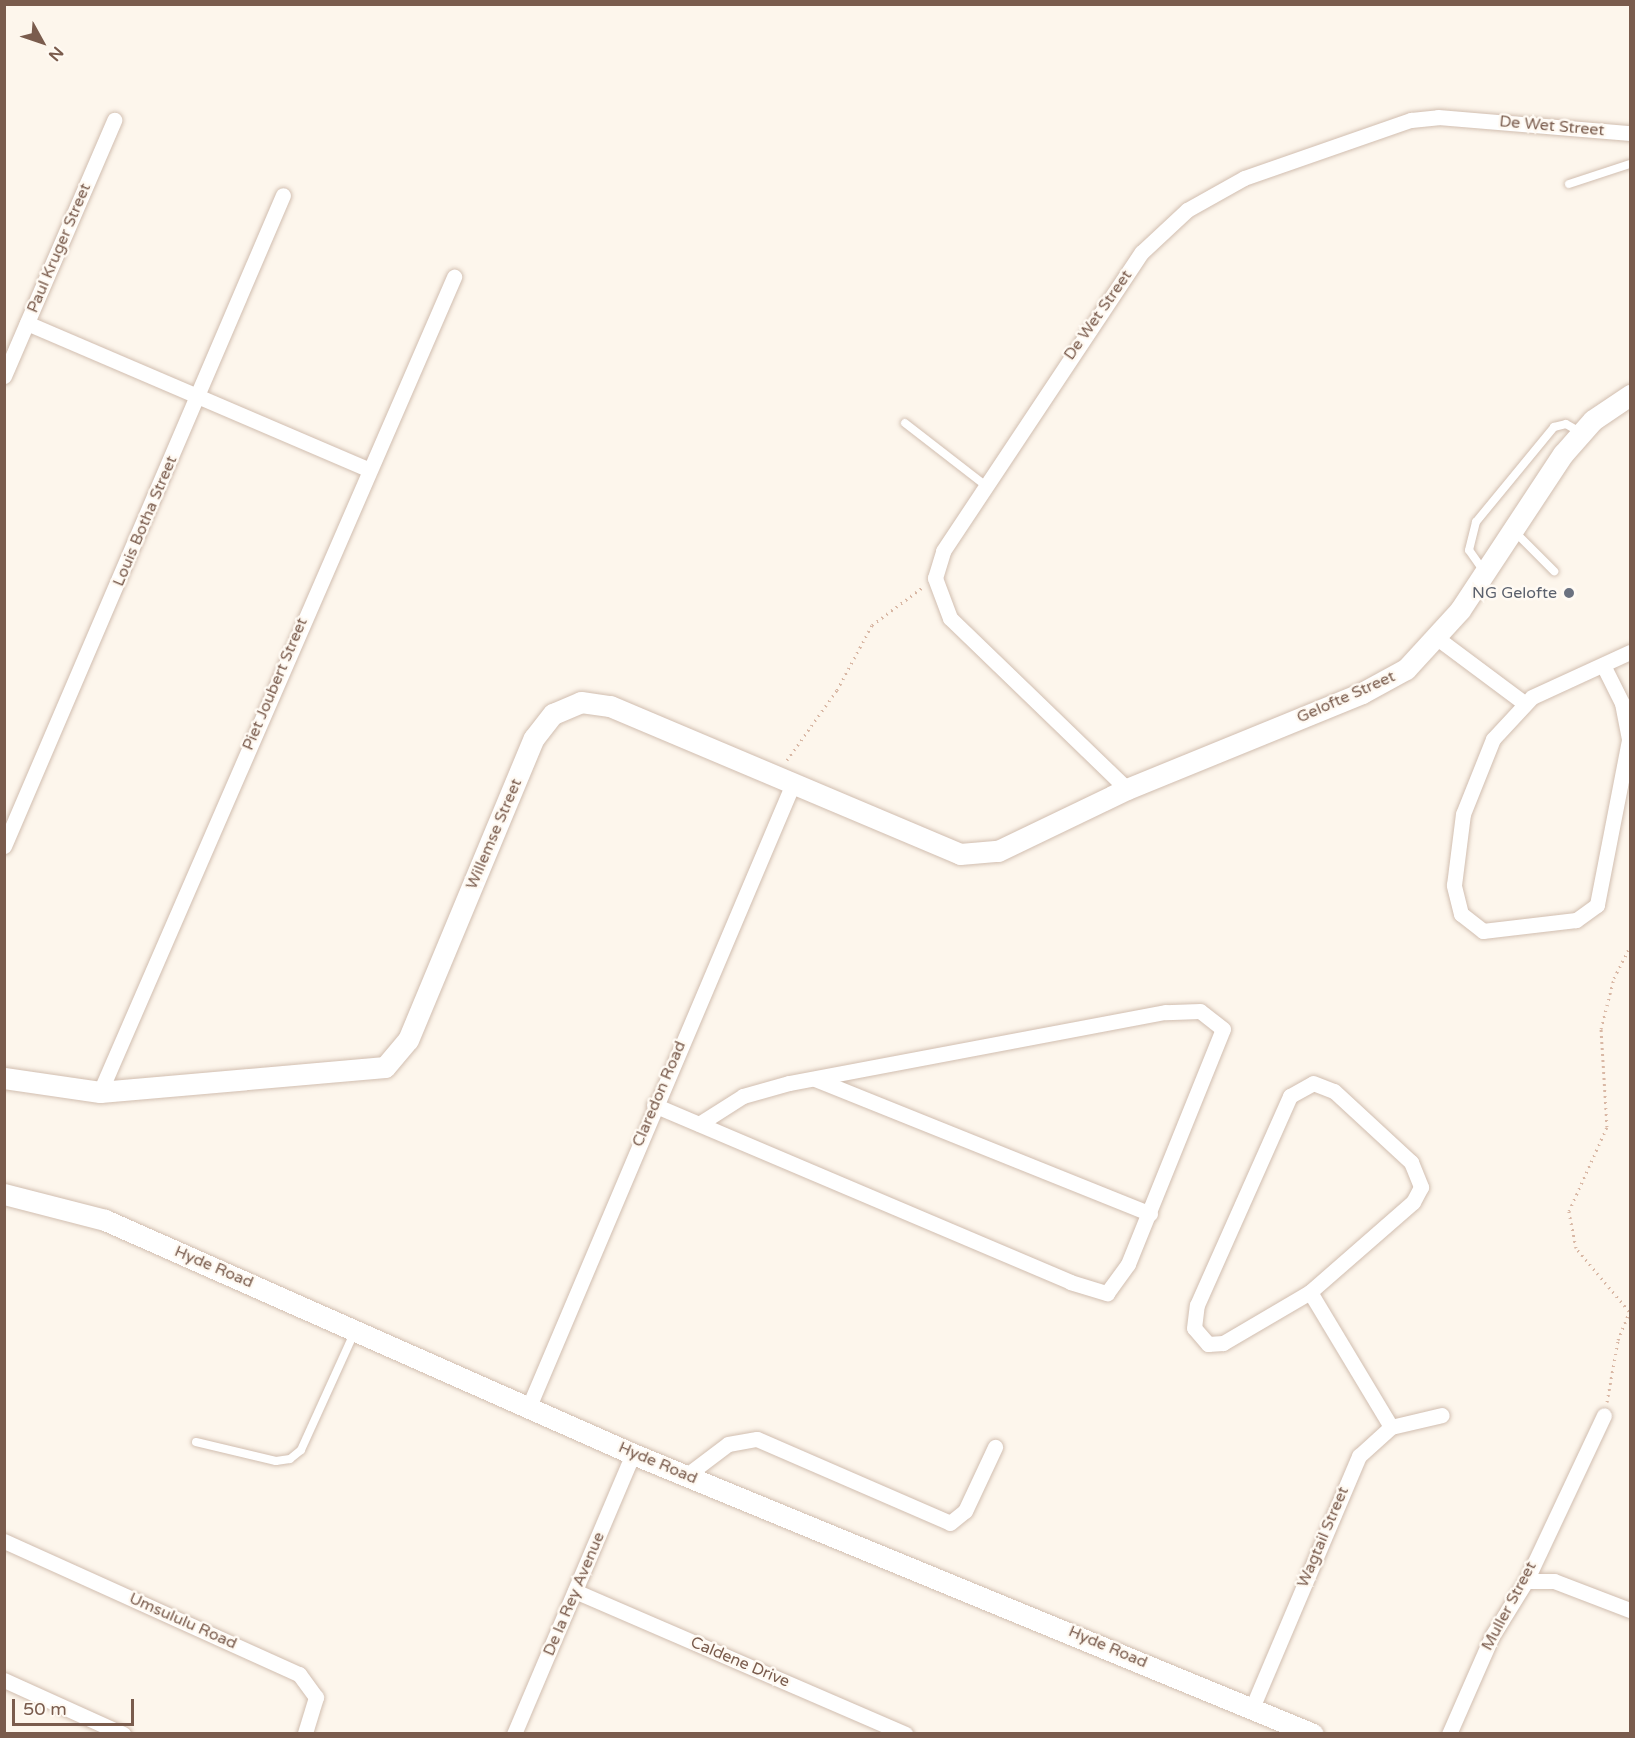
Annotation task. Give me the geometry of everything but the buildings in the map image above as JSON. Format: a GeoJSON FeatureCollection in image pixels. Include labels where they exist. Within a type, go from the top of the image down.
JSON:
{"type":"FeatureCollection","features":[{"type":"Feature","properties":{"kind":"street","name":"De Wet Street"},"geometry":{"type":"LineString","coordinates":[[935,578],[943,551],[1142,252],[1207,198],[1244,178],[1411,120],[1438,117],[1630,133]]}},
{"type":"Feature","properties":{"kind":"street","name":"Paul Kruger Street"},"geometry":{"type":"LineString","coordinates":[[4,376],[114,120]]}},
{"type":"Feature","properties":{"kind":"street","name":"Louis Botha Street"},"geometry":{"type":"LineString","coordinates":[[4,846],[283,195]]}},
{"type":"Feature","properties":{"kind":"street","name":"Piet Joubert Street"},"geometry":{"type":"LineString","coordinates":[[100,1092],[368,469],[454,277]]}},
{"type":"Feature","properties":{"kind":"street"},"geometry":{"type":"LineString","coordinates":[[27,323],[368,469]]}},
{"type":"Feature","properties":{"kind":"street","name":"Gelofte Street"},"geometry":{"type":"LineString","coordinates":[[1023,839],[1127,789],[1387,681],[1437,638],[1582,433],[1630,395]]}},
{"type":"Feature","properties":{"kind":"street"},"geometry":{"type":"LineString","coordinates":[[935,578],[950,618],[1127,789]]}},
{"type":"Feature","properties":{"kind":"street"},"geometry":{"type":"LineString","coordinates":[[1437,638],[1523,702]]}},
{"type":"Feature","properties":{"kind":"street"},"geometry":{"type":"LineString","coordinates":[[1602,665],[1622,703],[1629,740],[1597,905],[1576,920],[1483,931],[1465,919],[1458,905],[1455,874],[1463,814],[1493,739],[1523,702],[1630,651]]}},
{"type":"Feature","properties":{"kind":"street","name":"Willemse Street"},"geometry":{"type":"LineString","coordinates":[[4,1078],[100,1092],[365,1071],[391,1064],[408,1040],[534,738],[561,708],[581,702],[610,706],[784,783],[960,854],[980,856],[1023,839]]}},
{"type":"Feature","properties":{"kind":"street","name":"Claredon Road"},"geometry":{"type":"LineString","coordinates":[[530,1404],[784,783]]}},
{"type":"Feature","properties":{"kind":"street"},"geometry":{"type":"LineString","coordinates":[[654,1105],[1098,1293],[1115,1289],[1150,1214],[1223,1040],[1223,1029],[1211,1015],[1165,1012],[815,1079],[743,1096],[699,1124]]}},
{"type":"Feature","properties":{"kind":"street"},"geometry":{"type":"LineString","coordinates":[[815,1079],[1150,1214]]}},
{"type":"Feature","properties":{"kind":"street"},"geometry":{"type":"LineString","coordinates":[[1313,1083],[1334,1091],[1411,1162],[1421,1186],[1413,1202],[1310,1292],[1216,1345],[1201,1341],[1194,1328],[1197,1305],[1290,1096],[1313,1083]]}},
{"type":"Feature","properties":{"kind":"street","name":"Hyde Road"},"geometry":{"type":"LineString","coordinates":[[4,1194],[105,1220],[530,1404],[633,1454],[1313,1734]]}},
{"type":"Feature","properties":{"kind":"street"},"geometry":{"type":"LineString","coordinates":[[1310,1292],[1391,1427]]}},
{"type":"Feature","properties":{"kind":"street","name":"Wagtail Street"},"geometry":{"type":"LineString","coordinates":[[1252,1708],[1359,1456],[1391,1427],[1442,1415]]}},
{"type":"Feature","properties":{"kind":"street","name":"Muller Street"},"geometry":{"type":"LineString","coordinates":[[1449,1734],[1492,1635],[1526,1581],[1604,1415]]}},
{"type":"Feature","properties":{"kind":"street"},"geometry":{"type":"LineString","coordinates":[[687,1475],[728,1444],[757,1439],[951,1523],[964,1511],[995,1447]]}},
{"type":"Feature","properties":{"kind":"street","name":"De la Rey Avenue"},"geometry":{"type":"LineString","coordinates":[[514,1734],[633,1454]]}},
{"type":"Feature","properties":{"kind":"street","name":"Umsululu Road"},"geometry":{"type":"LineString","coordinates":[[4,1542],[299,1674],[316,1697],[305,1734]]}},
{"type":"Feature","properties":{"kind":"street"},"geometry":{"type":"LineString","coordinates":[[1526,1581],[1554,1581],[1630,1610]]}},
{"type":"Feature","properties":{"kind":"street","name":"Caldene Drive"},"geometry":{"type":"LineString","coordinates":[[574,1591],[905,1734]]}},
{"type":"Feature","properties":{"kind":"street"},"geometry":{"type":"LineString","coordinates":[[4,1680],[123,1734]]}},
{"type":"Feature","properties":{"kind":"lane"},"geometry":{"type":"LineString","coordinates":[[1569,184],[1630,164]]}},
{"type":"Feature","properties":{"kind":"lane"},"geometry":{"type":"LineString","coordinates":[[904,423],[985,485]]}},
{"type":"Feature","properties":{"kind":"lane"},"geometry":{"type":"LineString","coordinates":[[1485,572],[1469,550],[1476,522],[1554,427],[1566,424],[1582,433]]}},
{"type":"Feature","properties":{"kind":"lane"},"geometry":{"type":"LineString","coordinates":[[1513,530],[1554,571]]}},
{"type":"Feature","properties":{"kind":"lane"},"geometry":{"type":"LineString","coordinates":[[196,1442],[276,1461],[290,1459],[301,1450],[356,1329]]}},
{"type":"Feature","properties":{"kind":"path"},"geometry":{"type":"LineString","coordinates":[[784,783],[872,625],[935,578]]}},
{"type":"Feature","properties":{"kind":"path"},"geometry":{"type":"LineString","coordinates":[[1604,1415],[1630,1310],[1576,1248],[1569,1211],[1607,1127],[1601,1029],[1614,978],[1630,947]]}},
{"type":"Feature","properties":{"kind":"place","name":"NG Gelofte"},"geometry":{"type":"Point","coordinates":[1569,593]}}]}
